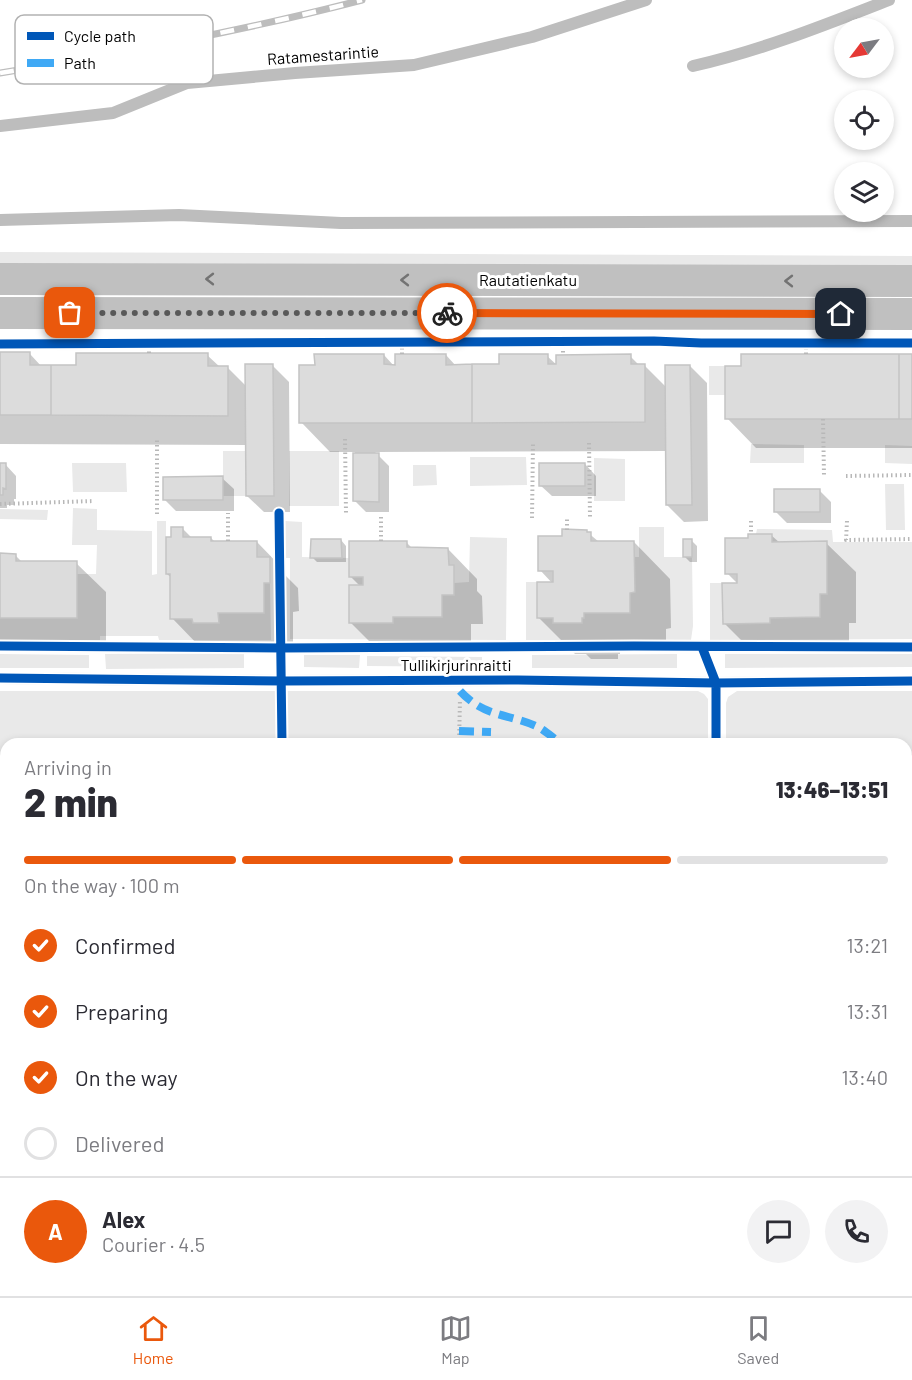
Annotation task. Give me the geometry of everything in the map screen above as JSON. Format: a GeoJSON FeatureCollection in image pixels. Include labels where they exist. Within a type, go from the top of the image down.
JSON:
{"type":"FeatureCollection","features":[{"type":"Feature","properties":{"kind":"main road","name":"Rautatienkatu"},"geometry":{"type":"LineString","coordinates":[[0,279],[912,281]]}},
{"type":"Feature","properties":{"kind":"main road","name":"Rautatienkatu"},"geometry":{"type":"LineString","coordinates":[[0,313],[912,314]]}},
{"type":"Feature","properties":{"kind":"lane","name":"Ratamestarintie"},"geometry":{"type":"LineString","coordinates":[[213,81],[295,73],[414,66],[532,37],[646,0]]}},
{"type":"Feature","properties":{"kind":"lane"},"geometry":{"type":"LineString","coordinates":[[693,66],[731,57],[889,0]]}},
{"type":"Feature","properties":{"kind":"lane","name":"Ratamestarintie"},"geometry":{"type":"LineString","coordinates":[[0,126],[113,113],[187,84]]}},
{"type":"Feature","properties":{"kind":"lane"},"geometry":{"type":"LineString","coordinates":[[0,220],[179,215],[341,223],[912,221]]}},
{"type":"Feature","properties":{"kind":"lane","name":"Tullikirjurinraitti"},"geometry":{"type":"LineString","coordinates":[[0,678],[716,683],[912,681]]}},
{"type":"Feature","properties":{"kind":"path"},"geometry":{"type":"LineString","coordinates":[[563,341],[563,355]]}},
{"type":"Feature","properties":{"kind":"path"},"geometry":{"type":"LineString","coordinates":[[551,342],[574,341]]}},
{"type":"Feature","properties":{"kind":"path"},"geometry":{"type":"LineString","coordinates":[[390,342],[414,342]]}},
{"type":"Feature","properties":{"kind":"path"},"geometry":{"type":"LineString","coordinates":[[402,342],[402,354]]}},
{"type":"Feature","properties":{"kind":"path"},"geometry":{"type":"LineString","coordinates":[[138,343],[149,348],[160,343]]}},
{"type":"Feature","properties":{"kind":"path"},"geometry":{"type":"LineString","coordinates":[[795,343],[818,343]]}},
{"type":"Feature","properties":{"kind":"path"},"geometry":{"type":"LineString","coordinates":[[806,343],[806,354]]}},
{"type":"Feature","properties":{"kind":"path"},"geometry":{"type":"LineString","coordinates":[[822,419],[824,476]]}},
{"type":"Feature","properties":{"kind":"path"},"geometry":{"type":"LineString","coordinates":[[345,439],[346,514]]}},
{"type":"Feature","properties":{"kind":"path"},"geometry":{"type":"LineString","coordinates":[[157,440],[157,514]]}},
{"type":"Feature","properties":{"kind":"path"},"geometry":{"type":"LineString","coordinates":[[532,518],[533,443]]}},
{"type":"Feature","properties":{"kind":"path"},"geometry":{"type":"LineString","coordinates":[[589,443],[590,517]]}},
{"type":"Feature","properties":{"kind":"path"},"geometry":{"type":"LineString","coordinates":[[846,476],[912,475]]}},
{"type":"Feature","properties":{"kind":"path"},"geometry":{"type":"LineString","coordinates":[[0,504],[94,501]]}},
{"type":"Feature","properties":{"kind":"path"},"geometry":{"type":"LineString","coordinates":[[228,513],[228,541]]}},
{"type":"Feature","properties":{"kind":"path"},"geometry":{"type":"LineString","coordinates":[[381,515],[381,541]]}},
{"type":"Feature","properties":{"kind":"path"},"geometry":{"type":"LineString","coordinates":[[567,517],[567,530]]}},
{"type":"Feature","properties":{"kind":"path"},"geometry":{"type":"LineString","coordinates":[[847,520],[846,540],[912,539]]}},
{"type":"Feature","properties":{"kind":"path"},"geometry":{"type":"LineString","coordinates":[[751,521],[751,534]]}},
{"type":"Feature","properties":{"kind":"path"},"geometry":{"type":"LineString","coordinates":[[459,680],[459,738]]}},
{"type":"Feature","properties":{"kind":"shaded area"},"geometry":{"type":"Polygon","coordinates":[[[0,252],[912,256],[912,271],[0,270],[0,252]]]}},
{"type":"Feature","properties":{"kind":"shaded area"},"geometry":{"type":"Polygon","coordinates":[[[709,366],[725,366],[725,395],[709,395],[709,366]]]}},
{"type":"Feature","properties":{"kind":"shaded area"},"geometry":{"type":"Polygon","coordinates":[[[751,444],[804,445],[804,463],[750,463],[751,444]]]}},
{"type":"Feature","properties":{"kind":"shaded area"},"geometry":{"type":"Polygon","coordinates":[[[885,445],[912,446],[912,464],[885,463],[885,445]]]}},
{"type":"Feature","properties":{"kind":"shaded area"},"geometry":{"type":"Polygon","coordinates":[[[223,451],[245,451],[246,496],[223,496],[223,451]]]}},
{"type":"Feature","properties":{"kind":"shaded area"},"geometry":{"type":"Polygon","coordinates":[[[289,451],[339,451],[339,506],[289,506],[289,451]]]}},
{"type":"Feature","properties":{"kind":"shaded area"},"geometry":{"type":"Polygon","coordinates":[[[470,457],[526,457],[527,485],[470,486],[470,457]]]}},
{"type":"Feature","properties":{"kind":"shaded area"},"geometry":{"type":"Polygon","coordinates":[[[594,458],[625,459],[625,501],[594,501],[594,458]]]}},
{"type":"Feature","properties":{"kind":"shaded area"},"geometry":{"type":"Polygon","coordinates":[[[72,463],[126,463],[127,492],[73,492],[72,463]]]}},
{"type":"Feature","properties":{"kind":"shaded area"},"geometry":{"type":"Polygon","coordinates":[[[413,465],[436,465],[437,485],[413,486],[413,465]]]}},
{"type":"Feature","properties":{"kind":"shaded area"},"geometry":{"type":"Polygon","coordinates":[[[885,484],[904,484],[905,530],[886,530],[885,484]]]}},
{"type":"Feature","properties":{"kind":"shaded area"},"geometry":{"type":"Polygon","coordinates":[[[73,508],[97,509],[97,530],[152,531],[152,575],[157,574],[157,521],[166,521],[166,574],[170,574],[193,623],[218,623],[218,613],[264,613],[264,583],[270,583],[271,640],[159,640],[158,636],[100,636],[100,640],[0,640],[0,618],[77,618],[77,574],[96,574],[97,545],[72,545],[73,508]]]}},
{"type":"Feature","properties":{"kind":"shaded area"},"geometry":{"type":"Polygon","coordinates":[[[0,509],[48,510],[47,520],[0,519],[0,509]]]}},
{"type":"Feature","properties":{"kind":"shaded area"},"geometry":{"type":"Polygon","coordinates":[[[285,521],[302,522],[302,557],[349,558],[349,577],[363,577],[363,585],[349,585],[393,623],[393,617],[442,617],[442,595],[454,595],[454,583],[469,582],[470,537],[507,538],[506,640],[290,639],[290,558],[285,558],[285,521]]]}},
{"type":"Feature","properties":{"kind":"shaded area"},"geometry":{"type":"Polygon","coordinates":[[[639,527],[664,527],[664,557],[692,557],[693,626],[691,640],[526,640],[526,582],[537,582],[537,618],[553,618],[553,623],[584,618],[584,613],[630,613],[630,593],[635,592],[635,557],[639,557],[639,527]]]}},
{"type":"Feature","properties":{"kind":"shaded area"},"geometry":{"type":"Polygon","coordinates":[[[757,529],[832,530],[833,542],[912,542],[912,639],[710,640],[710,583],[722,583],[723,624],[769,623],[770,618],[820,617],[820,594],[827,594],[827,542],[772,542],[772,534],[756,534],[757,529]]]}},
{"type":"Feature","properties":{"kind":"shaded area"},"geometry":{"type":"Polygon","coordinates":[[[244,653],[244,668],[106,669],[105,654],[244,653]]]}},
{"type":"Feature","properties":{"kind":"shaded area"},"geometry":{"type":"Polygon","coordinates":[[[0,654],[89,655],[89,668],[0,668],[0,654]]]}},
{"type":"Feature","properties":{"kind":"shaded area"},"geometry":{"type":"Polygon","coordinates":[[[677,654],[677,668],[532,668],[532,655],[677,654]]]}},
{"type":"Feature","properties":{"kind":"shaded area"},"geometry":{"type":"Polygon","coordinates":[[[725,654],[912,654],[912,667],[725,668],[725,654]]]}},
{"type":"Feature","properties":{"kind":"shaded area"},"geometry":{"type":"Polygon","coordinates":[[[304,655],[360,655],[359,668],[304,667],[304,655]]]}},
{"type":"Feature","properties":{"kind":"shaded area"},"geometry":{"type":"Polygon","coordinates":[[[367,656],[482,657],[482,667],[367,666],[367,656]]]}},
{"type":"Feature","properties":{"kind":"shaded area"},"geometry":{"type":"Polygon","coordinates":[[[0,691],[698,691],[708,699],[708,738],[0,738],[0,691]]]}},
{"type":"Feature","properties":{"kind":"shaded area"},"geometry":{"type":"Polygon","coordinates":[[[737,691],[912,691],[912,738],[726,738],[728,697],[737,691]]]}},
{"type":"Feature","properties":{"kind":"building"},"geometry":{"type":"Polygon","coordinates":[[[0,352],[30,352],[30,365],[51,365],[51,415],[0,415],[0,352]]]}},
{"type":"Feature","properties":{"kind":"building"},"geometry":{"type":"Polygon","coordinates":[[[76,353],[208,353],[208,366],[228,366],[228,416],[51,415],[51,365],[76,365],[76,353]]]}},
{"type":"Feature","properties":{"kind":"building"},"geometry":{"type":"Polygon","coordinates":[[[314,354],[384,354],[384,364],[395,365],[395,354],[446,354],[446,365],[472,364],[472,423],[299,423],[299,365],[315,365],[314,354]]]}},
{"type":"Feature","properties":{"kind":"building"},"geometry":{"type":"Polygon","coordinates":[[[499,354],[548,354],[548,364],[556,364],[556,355],[631,354],[631,364],[645,364],[645,422],[472,423],[472,364],[499,364],[499,354]]]}},
{"type":"Feature","properties":{"kind":"building"},"geometry":{"type":"Polygon","coordinates":[[[741,354],[899,354],[899,419],[725,419],[725,366],[741,366],[741,354]]]}},
{"type":"Feature","properties":{"kind":"building"},"geometry":{"type":"Polygon","coordinates":[[[899,354],[912,354],[912,419],[899,419],[899,354]]]}},
{"type":"Feature","properties":{"kind":"building"},"geometry":{"type":"Polygon","coordinates":[[[245,364],[273,364],[274,496],[246,496],[245,364]]]}},
{"type":"Feature","properties":{"kind":"building"},"geometry":{"type":"Polygon","coordinates":[[[665,365],[690,365],[692,505],[666,505],[665,365]]]}},
{"type":"Feature","properties":{"kind":"building"},"geometry":{"type":"Polygon","coordinates":[[[353,453],[379,453],[379,502],[353,501],[353,453]]]}},
{"type":"Feature","properties":{"kind":"building"},"geometry":{"type":"Polygon","coordinates":[[[0,463],[6,463],[6,489],[3,488],[3,495],[0,495],[0,463]]]}},
{"type":"Feature","properties":{"kind":"building"},"geometry":{"type":"Polygon","coordinates":[[[539,463],[585,463],[585,486],[539,486],[539,463]]]}},
{"type":"Feature","properties":{"kind":"building"},"geometry":{"type":"Polygon","coordinates":[[[223,476],[223,500],[163,500],[163,477],[223,476]]]}},
{"type":"Feature","properties":{"kind":"building"},"geometry":{"type":"Polygon","coordinates":[[[774,489],[820,489],[820,512],[774,512],[774,489]]]}},
{"type":"Feature","properties":{"kind":"building"},"geometry":{"type":"Polygon","coordinates":[[[171,527],[183,527],[183,537],[211,537],[211,541],[257,541],[257,557],[270,557],[270,583],[264,583],[264,613],[218,613],[219,623],[193,623],[192,619],[170,619],[170,574],[166,574],[166,537],[171,537],[171,527]]]}},
{"type":"Feature","properties":{"kind":"building"},"geometry":{"type":"Polygon","coordinates":[[[562,529],[587,530],[591,532],[591,541],[634,541],[635,592],[630,593],[630,613],[584,613],[582,623],[553,623],[553,618],[537,618],[537,582],[553,582],[553,571],[538,571],[538,536],[562,536],[562,529]]]}},
{"type":"Feature","properties":{"kind":"building"},"geometry":{"type":"Polygon","coordinates":[[[748,534],[772,534],[772,542],[827,541],[827,594],[820,594],[820,617],[770,618],[770,623],[723,624],[722,583],[737,583],[737,574],[725,574],[725,538],[748,538],[748,534]]]}},
{"type":"Feature","properties":{"kind":"building"},"geometry":{"type":"Polygon","coordinates":[[[311,539],[341,539],[342,558],[310,558],[311,539]]]}},
{"type":"Feature","properties":{"kind":"building"},"geometry":{"type":"Polygon","coordinates":[[[683,539],[692,539],[692,557],[683,557],[683,539]]]}},
{"type":"Feature","properties":{"kind":"building"},"geometry":{"type":"Polygon","coordinates":[[[349,541],[407,541],[407,547],[448,548],[449,565],[454,565],[454,595],[442,595],[442,617],[393,617],[393,623],[349,623],[349,585],[363,585],[363,577],[349,577],[349,541]]]}},
{"type":"Feature","properties":{"kind":"building"},"geometry":{"type":"Polygon","coordinates":[[[0,553],[16,554],[16,561],[77,561],[77,618],[0,618],[0,553]]]}},
{"type":"Feature","properties":{"kind":"railway"},"geometry":{"type":"LineString","coordinates":[[213,34],[362,0]]}},
{"type":"Feature","properties":{"kind":"railway"},"geometry":{"type":"LineString","coordinates":[[0,73],[15,71]]}},
{"type":"Feature","properties":{"kind":"marked path"},"geometry":{"type":"LineString","coordinates":[[460,691],[469,700],[488,711],[538,727],[554,738]]}},
{"type":"Feature","properties":{"kind":"marked path"},"geometry":{"type":"LineString","coordinates":[[459,731],[491,732]]}},
{"type":"Feature","properties":{"kind":"cycle path"},"geometry":{"type":"LineString","coordinates":[[0,344],[654,341],[912,343]]}},
{"type":"Feature","properties":{"kind":"cycle path"},"geometry":{"type":"LineString","coordinates":[[279,513],[282,738]]}},
{"type":"Feature","properties":{"kind":"cycle path"},"geometry":{"type":"LineString","coordinates":[[0,646],[912,647]]}},
{"type":"Feature","properties":{"kind":"cycle path"},"geometry":{"type":"LineString","coordinates":[[702,647],[716,683],[716,738]]}},
{"type":"Feature","properties":{"kind":"cycle path"},"geometry":{"type":"LineString","coordinates":[[0,678],[716,683],[912,681]]}},
{"type":"Feature","properties":{"kind":"way so far"},"geometry":{"type":"LineString","coordinates":[[70,313],[447,313]]}},
{"type":"Feature","properties":{"kind":"route"},"geometry":{"type":"LineString","coordinates":[[447,313],[841,314]]}}]}
